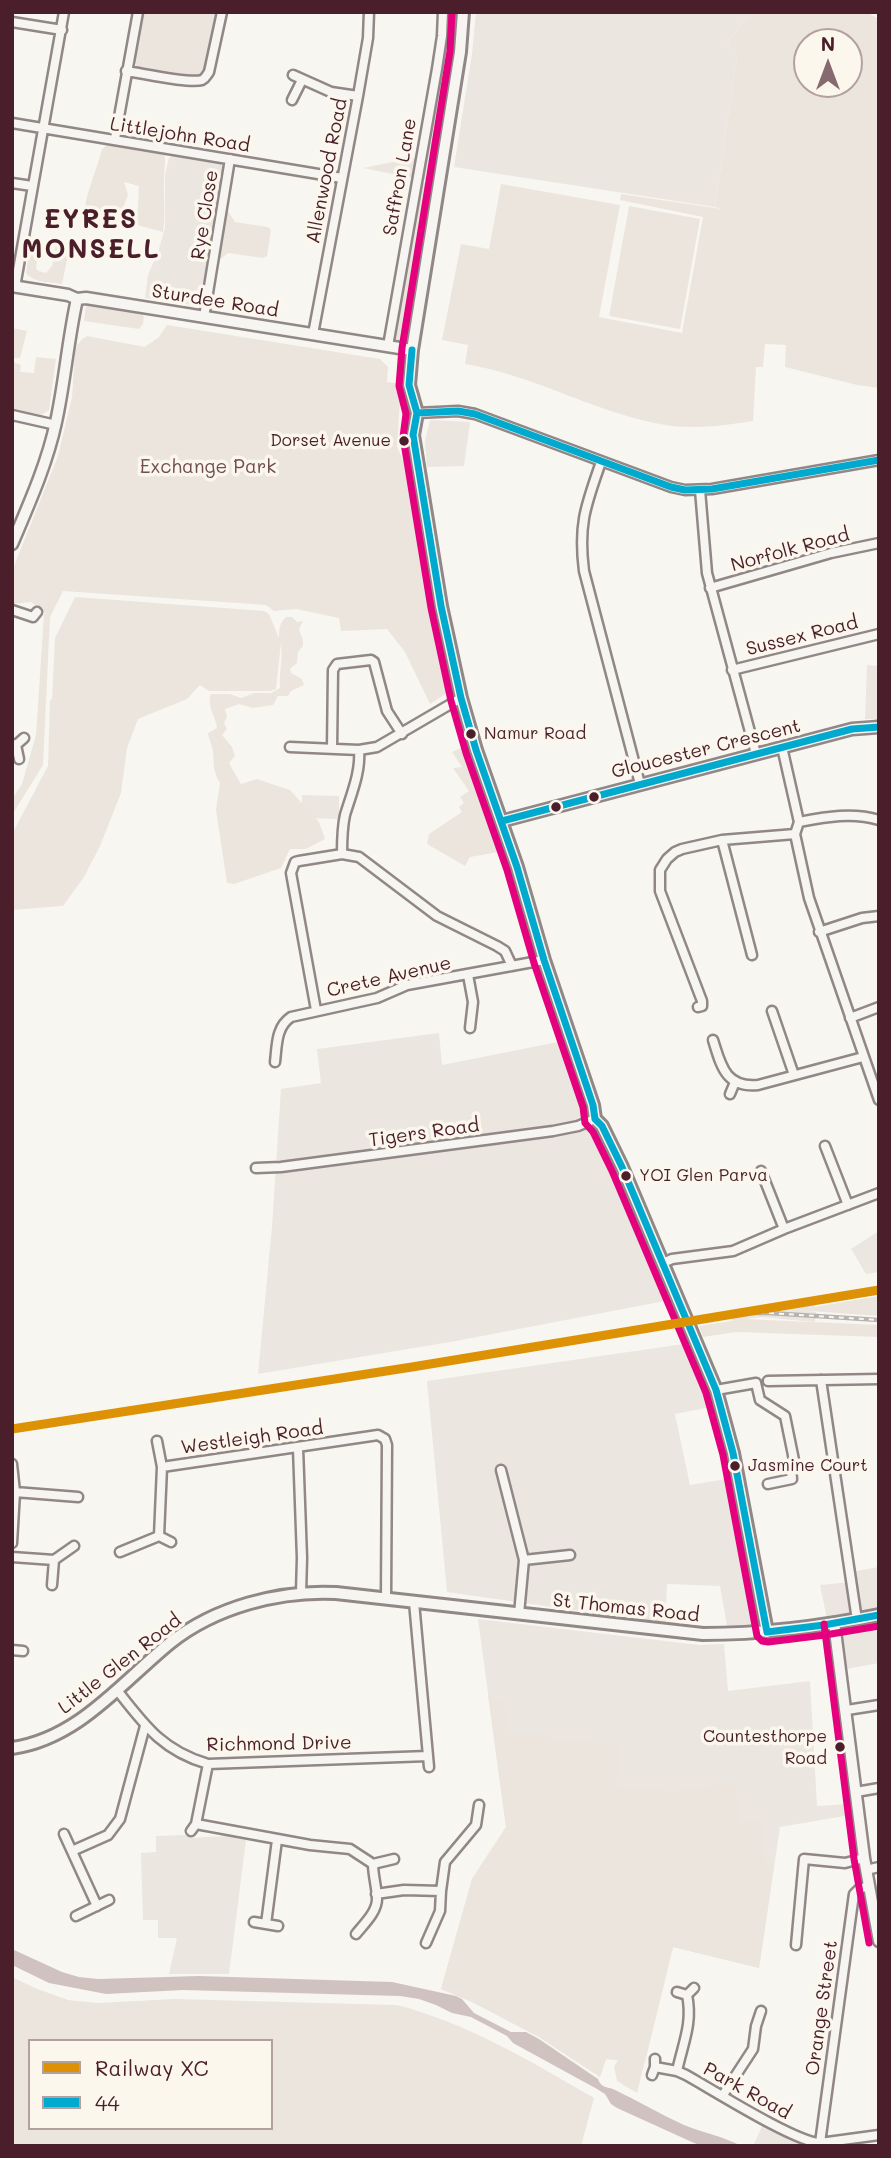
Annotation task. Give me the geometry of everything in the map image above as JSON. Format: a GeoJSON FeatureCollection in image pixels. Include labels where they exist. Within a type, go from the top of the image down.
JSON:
{"type":"FeatureCollection","features":[{"type":"Feature","properties":{"kind":"main road","name":"Saffron Lane"},"geometry":{"type":"LineString","coordinates":[[463,12],[460,52],[410,376],[410,395],[417,413],[413,435],[441,606],[461,698],[476,750],[502,821],[544,960],[593,1105],[595,1119],[602,1126],[622,1167],[716,1390],[733,1454],[767,1632]]}},
{"type":"Feature","properties":{"kind":"main road","name":"Little Glen Road"},"geometry":{"type":"LineString","coordinates":[[12,1748],[33,1744],[59,1734],[117,1690],[172,1642],[201,1624],[249,1604],[301,1593],[336,1593],[414,1602]]}},
{"type":"Feature","properties":{"kind":"main road","name":"St Thomas Road"},"geometry":{"type":"LineString","coordinates":[[414,1602],[703,1634],[792,1630],[879,1615]]}},
{"type":"Feature","properties":{"kind":"main road"},"geometry":{"type":"LineString","coordinates":[[764,1610],[778,1624],[792,1630]]}},
{"type":"Feature","properties":{"kind":"street"},"geometry":{"type":"LineString","coordinates":[[14,287],[64,12]]}},
{"type":"Feature","properties":{"kind":"street"},"geometry":{"type":"LineString","coordinates":[[115,139],[138,12]]}},
{"type":"Feature","properties":{"kind":"street"},"geometry":{"type":"LineString","coordinates":[[126,71],[185,80],[205,79],[209,72],[222,12]]}},
{"type":"Feature","properties":{"kind":"street","name":"Allenwood Road"},"geometry":{"type":"LineString","coordinates":[[313,334],[358,96],[368,38],[369,12]]}},
{"type":"Feature","properties":{"kind":"street","name":"Saffron Lane"},"geometry":{"type":"LineString","coordinates":[[388,346],[437,69],[443,12]]}},
{"type":"Feature","properties":{"kind":"street"},"geometry":{"type":"LineString","coordinates":[[12,22],[62,30]]}},
{"type":"Feature","properties":{"kind":"street"},"geometry":{"type":"LineString","coordinates":[[293,75],[331,92],[358,96]]}},
{"type":"Feature","properties":{"kind":"street"},"geometry":{"type":"LineString","coordinates":[[292,100],[302,80]]}},
{"type":"Feature","properties":{"kind":"street","name":"Littlejohn Road"},"geometry":{"type":"LineString","coordinates":[[12,123],[342,178]]}},
{"type":"Feature","properties":{"kind":"street","name":"Rye Close"},"geometry":{"type":"LineString","coordinates":[[204,317],[230,159]]}},
{"type":"Feature","properties":{"kind":"street"},"geometry":{"type":"LineString","coordinates":[[12,183],[32,186]]}},
{"type":"Feature","properties":{"kind":"street","name":"Sturdee Road"},"geometry":{"type":"LineString","coordinates":[[14,287],[412,350]]}},
{"type":"Feature","properties":{"kind":"street"},"geometry":{"type":"LineString","coordinates":[[12,544],[44,467],[56,425],[77,299]]}},
{"type":"Feature","properties":{"kind":"street"},"geometry":{"type":"LineString","coordinates":[[417,413],[458,411],[475,414],[601,462],[685,490],[700,490],[879,460]]}},
{"type":"Feature","properties":{"kind":"street"},"geometry":{"type":"LineString","coordinates":[[12,415],[56,425]]}},
{"type":"Feature","properties":{"kind":"street"},"geometry":{"type":"LineString","coordinates":[[601,462],[583,517],[583,571],[640,784]]}},
{"type":"Feature","properties":{"kind":"street"},"geometry":{"type":"LineString","coordinates":[[700,490],[710,588],[756,754]]}},
{"type":"Feature","properties":{"kind":"street","name":"Norfolk Road"},"geometry":{"type":"LineString","coordinates":[[710,588],[831,553],[879,543]]}},
{"type":"Feature","properties":{"kind":"street"},"geometry":{"type":"LineString","coordinates":[[12,610],[35,618]]}},
{"type":"Feature","properties":{"kind":"street","name":"Sussex Road"},"geometry":{"type":"LineString","coordinates":[[732,670],[879,634]]}},
{"type":"Feature","properties":{"kind":"street"},"geometry":{"type":"LineString","coordinates":[[332,749],[333,670],[337,664],[371,660],[373,662],[387,711],[402,734]]}},
{"type":"Feature","properties":{"kind":"street"},"geometry":{"type":"LineString","coordinates":[[290,747],[359,750],[377,747],[461,698]]}},
{"type":"Feature","properties":{"kind":"street","name":"Gloucester Crescent"},"geometry":{"type":"LineString","coordinates":[[502,821],[852,729],[879,727]]}},
{"type":"Feature","properties":{"kind":"street"},"geometry":{"type":"LineString","coordinates":[[19,759],[14,744],[24,738]]}},
{"type":"Feature","properties":{"kind":"street"},"geometry":{"type":"LineString","coordinates":[[782,747],[799,822],[795,834],[809,898],[879,1100]]}},
{"type":"Feature","properties":{"kind":"street"},"geometry":{"type":"LineString","coordinates":[[342,855],[343,826],[352,796],[359,750]]}},
{"type":"Feature","properties":{"kind":"street"},"geometry":{"type":"LineString","coordinates":[[799,822],[839,815],[879,820]]}},
{"type":"Feature","properties":{"kind":"street"},"geometry":{"type":"LineString","coordinates":[[698,1007],[702,1005],[699,981],[660,891],[660,870],[675,852],[722,840],[795,834]]}},
{"type":"Feature","properties":{"kind":"street"},"geometry":{"type":"LineString","coordinates":[[722,840],[754,949]]}},
{"type":"Feature","properties":{"kind":"street"},"geometry":{"type":"LineString","coordinates":[[316,1010],[291,873],[293,866],[299,861],[342,855],[359,858],[438,916],[505,951],[512,966]]}},
{"type":"Feature","properties":{"kind":"street"},"geometry":{"type":"LineString","coordinates":[[820,932],[862,918],[879,916]]}},
{"type":"Feature","properties":{"kind":"street","name":"Crete Avenue"},"geometry":{"type":"LineString","coordinates":[[275,1062],[280,1029],[287,1018],[377,998],[407,985],[544,960]]}},
{"type":"Feature","properties":{"kind":"street"},"geometry":{"type":"LineString","coordinates":[[468,975],[473,1002],[470,1028]]}},
{"type":"Feature","properties":{"kind":"street"},"geometry":{"type":"LineString","coordinates":[[850,1018],[879,1007]]}},
{"type":"Feature","properties":{"kind":"street"},"geometry":{"type":"LineString","coordinates":[[772,1011],[770,1022],[794,1076]]}},
{"type":"Feature","properties":{"kind":"street"},"geometry":{"type":"LineString","coordinates":[[713,1040],[724,1071],[735,1082],[752,1086],[863,1057]]}},
{"type":"Feature","properties":{"kind":"street"},"geometry":{"type":"LineString","coordinates":[[730,1094],[735,1082]]}},
{"type":"Feature","properties":{"kind":"street","name":"Tigers Road"},"geometry":{"type":"LineString","coordinates":[[256,1167],[281,1167],[553,1131],[595,1119]]}},
{"type":"Feature","properties":{"kind":"street"},"geometry":{"type":"LineString","coordinates":[[825,1146],[848,1205]]}},
{"type":"Feature","properties":{"kind":"street"},"geometry":{"type":"LineString","coordinates":[[761,1171],[783,1229]]}},
{"type":"Feature","properties":{"kind":"street"},"geometry":{"type":"LineString","coordinates":[[663,1263],[672,1259],[733,1251],[879,1193]]}},
{"type":"Feature","properties":{"kind":"street"},"geometry":{"type":"LineString","coordinates":[[768,1381],[879,1379]]}},
{"type":"Feature","properties":{"kind":"street"},"geometry":{"type":"LineString","coordinates":[[821,1380],[857,1620]]}},
{"type":"Feature","properties":{"kind":"street"},"geometry":{"type":"LineString","coordinates":[[716,1390],[756,1383],[760,1400],[785,1416],[795,1465],[791,1468],[792,1479],[768,1484]]}},
{"type":"Feature","properties":{"kind":"street","name":"Westleigh Road"},"geometry":{"type":"LineString","coordinates":[[159,1536],[162,1467],[372,1435],[383,1437],[387,1445],[386,1599]]}},
{"type":"Feature","properties":{"kind":"street"},"geometry":{"type":"LineString","coordinates":[[157,1441],[162,1467]]}},
{"type":"Feature","properties":{"kind":"street"},"geometry":{"type":"LineString","coordinates":[[298,1448],[301,1593]]}},
{"type":"Feature","properties":{"kind":"street"},"geometry":{"type":"LineString","coordinates":[[12,1464],[15,1492],[12,1543]]}},
{"type":"Feature","properties":{"kind":"street"},"geometry":{"type":"LineString","coordinates":[[501,1470],[524,1560],[519,1614]]}},
{"type":"Feature","properties":{"kind":"street"},"geometry":{"type":"LineString","coordinates":[[15,1492],[78,1497]]}},
{"type":"Feature","properties":{"kind":"street"},"geometry":{"type":"LineString","coordinates":[[120,1552],[159,1536],[171,1542]]}},
{"type":"Feature","properties":{"kind":"street"},"geometry":{"type":"LineString","coordinates":[[12,1557],[54,1560],[74,1546]]}},
{"type":"Feature","properties":{"kind":"street"},"geometry":{"type":"LineString","coordinates":[[524,1560],[570,1555]]}},
{"type":"Feature","properties":{"kind":"street"},"geometry":{"type":"LineString","coordinates":[[51,1585],[54,1560]]}},
{"type":"Feature","properties":{"kind":"street"},"geometry":{"type":"LineString","coordinates":[[414,1602],[429,1767]]}},
{"type":"Feature","properties":{"kind":"street"},"geometry":{"type":"LineString","coordinates":[[834,1623],[864,1858],[879,1941]]}},
{"type":"Feature","properties":{"kind":"street"},"geometry":{"type":"LineString","coordinates":[[12,1650],[23,1651]]}},
{"type":"Feature","properties":{"kind":"street","name":"Richmond Drive"},"geometry":{"type":"LineString","coordinates":[[117,1690],[145,1726],[169,1747],[208,1764],[428,1756]]}},
{"type":"Feature","properties":{"kind":"street"},"geometry":{"type":"LineString","coordinates":[[847,1710],[879,1705]]}},
{"type":"Feature","properties":{"kind":"street"},"geometry":{"type":"LineString","coordinates":[[72,1851],[108,1835],[120,1819],[145,1726]]}},
{"type":"Feature","properties":{"kind":"street"},"geometry":{"type":"LineString","coordinates":[[208,1764],[194,1828],[350,1849],[373,1864],[394,1859]]}},
{"type":"Feature","properties":{"kind":"street"},"geometry":{"type":"LineString","coordinates":[[856,1792],[879,1788]]}},
{"type":"Feature","properties":{"kind":"street"},"geometry":{"type":"LineString","coordinates":[[426,1943],[440,1911],[445,1861],[476,1825],[479,1805]]}},
{"type":"Feature","properties":{"kind":"street"},"geometry":{"type":"LineString","coordinates":[[64,1834],[97,1906]]}},
{"type":"Feature","properties":{"kind":"street"},"geometry":{"type":"LineString","coordinates":[[266,1924],[277,1840]]}},
{"type":"Feature","properties":{"kind":"street"},"geometry":{"type":"LineString","coordinates":[[796,1945],[804,1859],[850,1863],[864,1858]]}},
{"type":"Feature","properties":{"kind":"street"},"geometry":{"type":"LineString","coordinates":[[356,1934],[377,1902],[373,1864]]}},
{"type":"Feature","properties":{"kind":"street"},"geometry":{"type":"LineString","coordinates":[[866,1870],[879,1867]]}},
{"type":"Feature","properties":{"kind":"street","name":"Orange Street"},"geometry":{"type":"LineString","coordinates":[[821,2144],[854,1894],[869,1886]]}},
{"type":"Feature","properties":{"kind":"street"},"geometry":{"type":"LineString","coordinates":[[376,1894],[404,1890],[441,1891]]}},
{"type":"Feature","properties":{"kind":"street"},"geometry":{"type":"LineString","coordinates":[[75,1916],[109,1900]]}},
{"type":"Feature","properties":{"kind":"street"},"geometry":{"type":"LineString","coordinates":[[254,1922],[278,1926]]}},
{"type":"Feature","properties":{"kind":"street"},"geometry":{"type":"LineString","coordinates":[[677,1992],[691,1991],[690,2023],[677,2071]]}},
{"type":"Feature","properties":{"kind":"street"},"geometry":{"type":"LineString","coordinates":[[723,2095],[753,2049],[761,2011]]}},
{"type":"Feature","properties":{"kind":"street","name":"Park Road"},"geometry":{"type":"LineString","coordinates":[[654,2067],[677,2071],[807,2141],[821,2144]]}},
{"type":"Feature","properties":{"kind":"street"},"geometry":{"type":"LineString","coordinates":[[821,2144],[879,2135]]}},
{"type":"Feature","properties":{"kind":"shaded area"},"geometry":{"type":"Polygon","coordinates":[[[476,12],[752,12],[727,43],[737,55],[715,207],[454,167],[476,12]]]}},
{"type":"Feature","properties":{"kind":"shaded area"},"geometry":{"type":"Polygon","coordinates":[[[174,155],[217,161],[224,167],[201,301],[193,305],[145,298],[148,275],[165,228],[165,175],[169,158],[174,155]]]}},
{"type":"Feature","properties":{"kind":"shaded area"},"geometry":{"type":"Polygon","coordinates":[[[430,420],[470,422],[464,466],[427,467],[425,442],[430,420]]]}},
{"type":"Feature","properties":{"kind":"shaded area"},"geometry":{"type":"Polygon","coordinates":[[[867,665],[879,666],[879,723],[875,723],[875,719],[865,719],[867,665]]]}},
{"type":"Feature","properties":{"kind":"shaded area"},"geometry":{"type":"Polygon","coordinates":[[[302,795],[339,796],[339,819],[302,818],[302,795]]]}},
{"type":"Feature","properties":{"kind":"shaded area"},"geometry":{"type":"Polygon","coordinates":[[[439,1033],[442,1065],[563,1041],[582,1106],[670,1300],[456,1341],[258,1374],[272,1227],[281,1089],[321,1083],[317,1049],[439,1033]]]}},
{"type":"Feature","properties":{"kind":"shaded area"},"geometry":{"type":"Polygon","coordinates":[[[879,1231],[879,1272],[866,1274],[851,1249],[879,1231]]]}},
{"type":"Feature","properties":{"kind":"shaded area"},"geometry":{"type":"Polygon","coordinates":[[[813,1298],[815,1307],[799,1310],[816,1312],[815,1322],[760,1317],[733,1321],[730,1312],[813,1298]]]}},
{"type":"Feature","properties":{"kind":"shaded area"},"geometry":{"type":"Polygon","coordinates":[[[684,1344],[706,1386],[711,1407],[675,1414],[690,1485],[738,1477],[751,1538],[746,1561],[757,1626],[727,1626],[720,1586],[667,1584],[665,1623],[447,1592],[427,1381],[684,1344]]]}},
{"type":"Feature","properties":{"kind":"shaded area"},"geometry":{"type":"Polygon","coordinates":[[[879,1567],[879,1663],[835,1671],[820,1585],[851,1582],[850,1572],[879,1567]]]}},
{"type":"Feature","properties":{"kind":"shaded area"},"geometry":{"type":"Polygon","coordinates":[[[478,1619],[699,1645],[724,1644],[728,1691],[810,1681],[817,1806],[849,1804],[850,1815],[780,1827],[759,1968],[673,1947],[645,2062],[606,2059],[600,2077],[539,2037],[441,1989],[472,1879],[506,1827],[478,1619]]]}},
{"type":"Feature","properties":{"kind":"shaded area"},"geometry":{"type":"Polygon","coordinates":[[[188,1835],[189,1838],[227,1836],[246,1840],[229,1974],[169,1974],[177,1938],[158,1938],[158,1920],[143,1920],[141,1853],[156,1852],[156,1836],[188,1835]]]}},
{"type":"Feature","properties":{"kind":"shaded area"},"geometry":{"type":"Polygon","coordinates":[[[12,1949],[79,1977],[98,1979],[199,1976],[392,1982],[456,1996],[474,2013],[511,2032],[526,2032],[539,2039],[598,2079],[603,2086],[684,2125],[741,2146],[702,2146],[617,2108],[605,2094],[513,2043],[507,2036],[471,2017],[452,2013],[419,1999],[400,1996],[183,1990],[106,1994],[49,1983],[12,1965],[12,1949]]]}},
{"type":"Feature","properties":{"kind":"shaded area"},"geometry":{"type":"Polygon","coordinates":[[[763,2124],[804,2146],[753,2146],[763,2124]]]}},
{"type":"Feature","properties":{"kind":"green space"},"geometry":{"type":"Polygon","coordinates":[[[144,12],[218,12],[207,71],[203,76],[194,78],[139,69],[133,60],[144,12]]]}},
{"type":"Feature","properties":{"kind":"green space"},"geometry":{"type":"Polygon","coordinates":[[[447,12],[460,12],[457,50],[435,182],[420,179],[447,12]]]}},
{"type":"Feature","properties":{"kind":"green space"},"geometry":{"type":"Polygon","coordinates":[[[752,12],[866,12],[879,19],[879,388],[785,367],[786,345],[765,344],[763,367],[756,367],[753,421],[682,427],[619,414],[517,377],[465,364],[468,345],[442,340],[461,244],[489,249],[501,184],[620,205],[599,317],[682,333],[703,217],[620,200],[621,194],[722,209],[715,207],[737,55],[727,43],[752,12]]]}},
{"type":"Feature","properties":{"kind":"green space"},"geometry":{"type":"Polygon","coordinates":[[[109,144],[163,150],[163,232],[137,225],[139,186],[124,182],[128,195],[121,213],[108,215],[107,222],[83,219],[88,192],[102,149],[109,144]]]}},
{"type":"Feature","properties":{"kind":"green space"},"geometry":{"type":"Polygon","coordinates":[[[417,159],[413,178],[363,168],[417,159]]]}},
{"type":"Feature","properties":{"kind":"green space"},"geometry":{"type":"Polygon","coordinates":[[[420,182],[435,184],[410,339],[401,343],[396,341],[394,336],[420,182]]]}},
{"type":"Feature","properties":{"kind":"green space"},"geometry":{"type":"Polygon","coordinates":[[[629,206],[700,219],[680,329],[609,316],[629,206]]]}},
{"type":"Feature","properties":{"kind":"green space"},"geometry":{"type":"Polygon","coordinates":[[[226,208],[235,222],[268,227],[271,230],[267,256],[263,258],[228,253],[218,261],[226,208]]]}},
{"type":"Feature","properties":{"kind":"green space"},"geometry":{"type":"Polygon","coordinates":[[[56,244],[70,246],[62,284],[33,279],[26,273],[30,246],[39,247],[36,268],[46,273],[52,266],[56,244]]]}},
{"type":"Feature","properties":{"kind":"green space"},"geometry":{"type":"Polygon","coordinates":[[[90,302],[140,311],[144,317],[143,324],[139,329],[84,321],[86,305],[90,302]]]}},
{"type":"Feature","properties":{"kind":"green space","name":"Exchange Park"},"geometry":{"type":"Polygon","coordinates":[[[167,325],[380,359],[388,367],[387,382],[401,384],[397,447],[408,471],[419,510],[450,691],[430,704],[405,652],[387,629],[341,631],[339,618],[296,609],[274,611],[266,605],[63,591],[50,617],[43,765],[12,815],[12,799],[22,784],[36,735],[46,614],[31,602],[12,604],[12,571],[58,456],[72,397],[77,346],[87,336],[145,347],[159,337],[167,325]]]}},
{"type":"Feature","properties":{"kind":"green space"},"geometry":{"type":"Polygon","coordinates":[[[12,328],[27,331],[20,358],[14,358],[14,362],[21,365],[20,372],[34,373],[36,357],[56,359],[49,410],[41,415],[12,410],[12,328]]]}},
{"type":"Feature","properties":{"kind":"green space"},"geometry":{"type":"Polygon","coordinates":[[[75,597],[264,611],[269,614],[279,638],[279,629],[286,617],[292,617],[297,622],[303,621],[299,629],[303,646],[298,652],[297,663],[290,669],[291,673],[302,679],[304,685],[291,691],[288,696],[278,696],[273,705],[253,708],[239,704],[225,709],[227,717],[224,723],[227,729],[222,735],[232,747],[235,756],[229,763],[241,784],[257,779],[290,790],[319,822],[325,839],[306,849],[290,849],[281,868],[234,884],[227,883],[216,810],[220,783],[215,772],[208,734],[217,728],[210,698],[211,694],[230,694],[241,698],[254,693],[271,693],[280,688],[281,643],[276,689],[209,691],[200,685],[187,699],[138,719],[127,748],[121,793],[100,846],[84,877],[63,906],[12,910],[12,834],[48,766],[55,638],[75,597]]]}},
{"type":"Feature","properties":{"kind":"green space"},"geometry":{"type":"Polygon","coordinates":[[[468,745],[504,851],[470,857],[465,866],[427,844],[429,834],[462,812],[459,807],[464,803],[460,797],[469,791],[453,768],[462,767],[452,752],[468,745]]]}},
{"type":"Feature","properties":{"kind":"green space"},"geometry":{"type":"Polygon","coordinates":[[[879,1296],[879,1316],[796,1310],[879,1296]]]}},
{"type":"Feature","properties":{"kind":"green space"},"geometry":{"type":"Polygon","coordinates":[[[744,1319],[879,1325],[879,1337],[736,1332],[703,1337],[699,1326],[744,1319]]]}},
{"type":"Feature","properties":{"kind":"green space"},"geometry":{"type":"Polygon","coordinates":[[[488,1695],[503,1700],[506,1734],[620,1745],[616,1786],[676,1791],[736,1784],[739,1822],[761,1822],[766,1862],[774,1866],[759,1968],[673,1947],[637,2093],[617,2081],[614,2067],[618,2060],[606,2059],[600,2077],[539,2037],[441,1989],[472,1879],[506,1827],[488,1695]]]}},
{"type":"Feature","properties":{"kind":"green space"},"geometry":{"type":"Polygon","coordinates":[[[12,1977],[68,2000],[97,2003],[175,1999],[397,2005],[474,2033],[523,2057],[594,2098],[581,2146],[12,2146],[12,1977]]]}},
{"type":"Feature","properties":{"kind":"railway"},"geometry":{"type":"LineString","coordinates":[[739,1313],[879,1320]]}},
{"type":"Feature","properties":{"kind":"rail line","name":"XC"},"geometry":{"type":"LineString","coordinates":[[12,1429],[412,1367],[879,1290]]}},
{"type":"Feature","properties":{"kind":"transit line"},"geometry":{"type":"LineString","coordinates":[[452,12],[450,51],[402,348],[399,386],[406,414],[403,437],[431,608],[451,701],[583,1107],[585,1123],[593,1132],[612,1171],[706,1393],[723,1455],[757,1636],[768,1642],[879,1626]]}},
{"type":"Feature","properties":{"kind":"transit line","name":"44"},"geometry":{"type":"LineString","coordinates":[[412,350],[409,385],[417,413],[413,435],[441,606],[461,698],[593,1105],[595,1119],[602,1126],[622,1167],[716,1390],[733,1453],[767,1632],[879,1615]]}},
{"type":"Feature","properties":{"kind":"transit line","name":"44"},"geometry":{"type":"LineString","coordinates":[[417,413],[458,411],[475,414],[685,490],[712,489],[879,460]]}},
{"type":"Feature","properties":{"kind":"transit line","name":"44"},"geometry":{"type":"LineString","coordinates":[[502,821],[852,729],[879,727]]}},
{"type":"Feature","properties":{"kind":"transit line"},"geometry":{"type":"LineString","coordinates":[[824,1624],[854,1859],[869,1943]]}},
{"type":"Feature","properties":{"kind":"place","name":"Dorset Avenue"},"geometry":{"type":"Point","coordinates":[404,441]}},
{"type":"Feature","properties":{"kind":"place","name":"Namur Road"},"geometry":{"type":"Point","coordinates":[471,734]}},
{"type":"Feature","properties":{"kind":"place","name":"YOI Glen Parva"},"geometry":{"type":"Point","coordinates":[626,1176]}},
{"type":"Feature","properties":{"kind":"place","name":"Jasmine Court"},"geometry":{"type":"Point","coordinates":[735,1466]}},
{"type":"Feature","properties":{"kind":"place","name":"Countesthorpe Road"},"geometry":{"type":"Point","coordinates":[840,1747]}},
{"type":"Feature","properties":{"kind":"district","name":"EYRES MONSELL"},"geometry":{"type":"Point","coordinates":[91,235]}}]}
